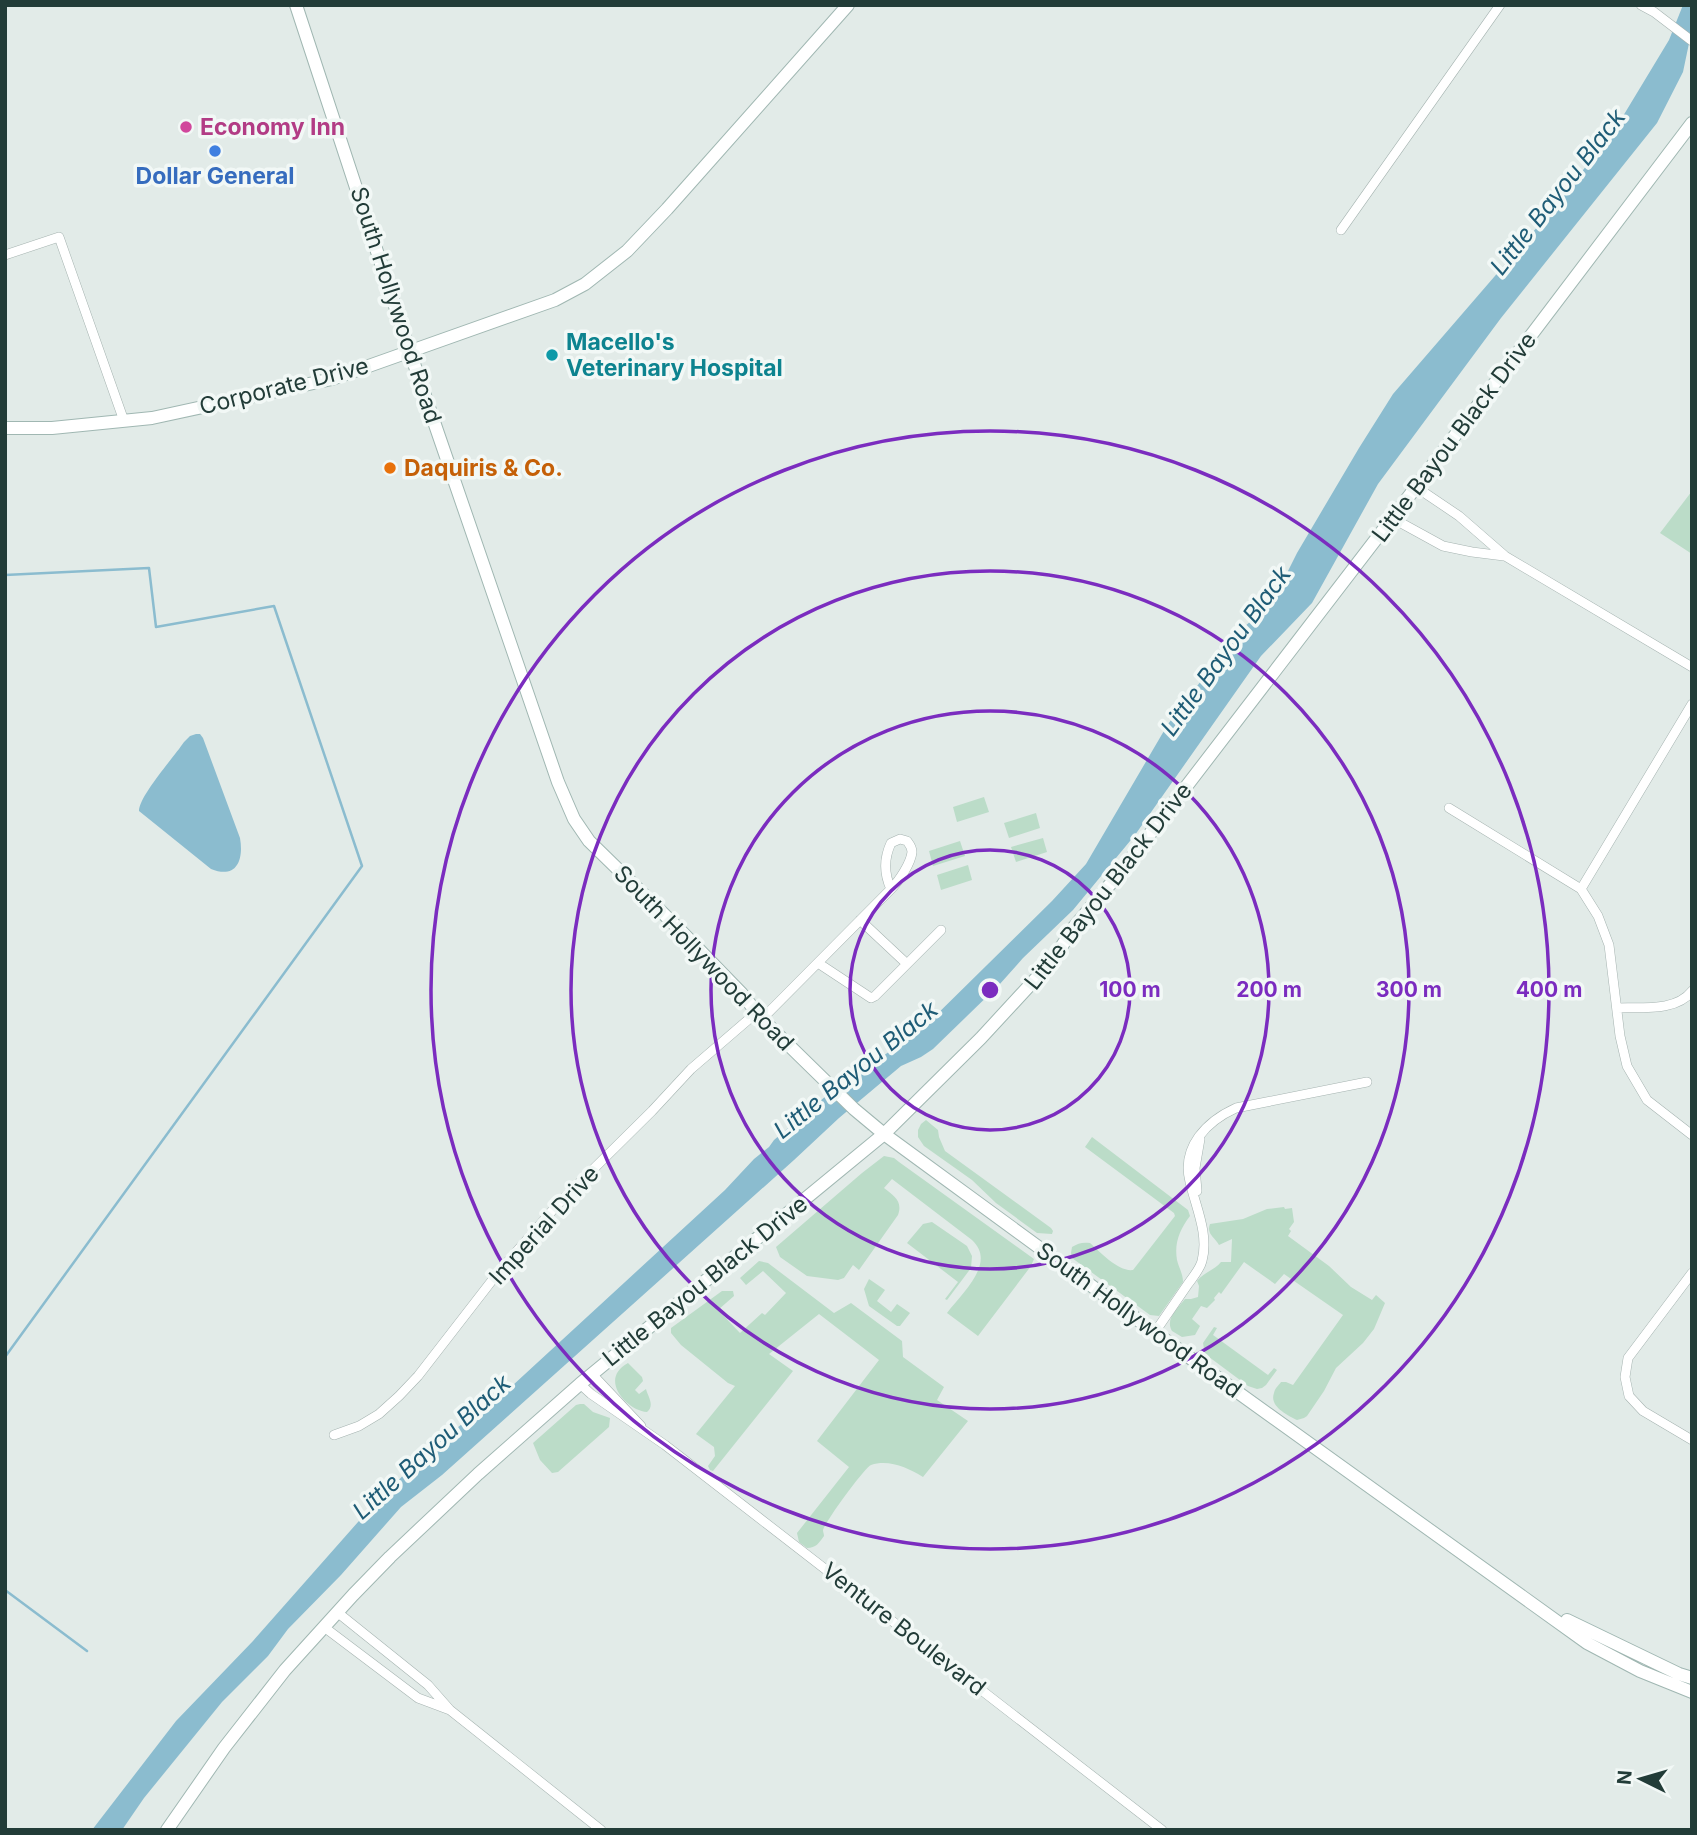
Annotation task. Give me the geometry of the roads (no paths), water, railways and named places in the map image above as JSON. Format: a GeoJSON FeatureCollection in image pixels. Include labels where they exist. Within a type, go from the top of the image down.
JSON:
{"type":"FeatureCollection","features":[{"type":"Feature","properties":{"kind":"main road","name":"South Hollywood Road"},"geometry":{"type":"LineString","coordinates":[[296,5],[410,352],[558,782],[574,819],[589,841],[695,945],[759,1016],[884,1134],[1587,1643],[1640,1671],[1692,1692]]}},
{"type":"Feature","properties":{"kind":"main road","name":"Corporate Drive"},"geometry":{"type":"LineString","coordinates":[[5,428],[52,428],[152,418],[332,379],[555,300],[585,284],[627,251],[848,5]]}},
{"type":"Feature","properties":{"kind":"main road","name":"Little Bayou Black Drive"},"geometry":{"type":"LineString","coordinates":[[167,1830],[223,1748],[285,1670],[390,1557],[478,1474],[580,1384],[884,1134],[981,1038],[1053,960],[1074,928],[1123,869],[1416,488],[1692,123]]}},
{"type":"Feature","properties":{"kind":"main road","name":"South Hollywood Road"},"geometry":{"type":"LineString","coordinates":[[1532,1602],[1600,1637],[1692,1678]]}},
{"type":"Feature","properties":{"kind":"street"},"geometry":{"type":"LineString","coordinates":[[1340,230],[1500,5]]}},
{"type":"Feature","properties":{"kind":"street"},"geometry":{"type":"LineString","coordinates":[[1640,5],[1651,9],[1668,25],[1692,41]]}},
{"type":"Feature","properties":{"kind":"street"},"geometry":{"type":"LineString","coordinates":[[5,255],[59,237],[124,421]]}},
{"type":"Feature","properties":{"kind":"street"},"geometry":{"type":"LineString","coordinates":[[1416,488],[1459,516],[1505,556],[1692,667]]}},
{"type":"Feature","properties":{"kind":"street"},"geometry":{"type":"LineString","coordinates":[[1392,518],[1443,546],[1505,556]]}},
{"type":"Feature","properties":{"kind":"street"},"geometry":{"type":"LineString","coordinates":[[1581,889],[1692,704]]}},
{"type":"Feature","properties":{"kind":"street"},"geometry":{"type":"LineString","coordinates":[[1449,808],[1581,889],[1598,916],[1609,945],[1620,1036],[1627,1066],[1647,1100],[1692,1135]]}},
{"type":"Feature","properties":{"kind":"street","name":"Imperial Drive"},"geometry":{"type":"LineString","coordinates":[[334,1435],[359,1426],[379,1414],[399,1396],[418,1376],[497,1274],[558,1204],[691,1069],[759,1016],[818,963],[900,881],[912,853],[907,841],[900,839],[891,843],[885,855],[886,879],[891,889]]}},
{"type":"Feature","properties":{"kind":"street"},"geometry":{"type":"LineString","coordinates":[[860,920],[907,964]]}},
{"type":"Feature","properties":{"kind":"street"},"geometry":{"type":"LineString","coordinates":[[818,963],[871,998],[941,930]]}},
{"type":"Feature","properties":{"kind":"street"},"geometry":{"type":"LineString","coordinates":[[1617,1008],[1673,1005],[1692,991]]}},
{"type":"Feature","properties":{"kind":"street"},"geometry":{"type":"LineString","coordinates":[[1155,1332],[1202,1264],[1204,1246],[1195,1168],[1202,1131],[1236,1108],[1367,1082]]}},
{"type":"Feature","properties":{"kind":"street"},"geometry":{"type":"LineString","coordinates":[[1692,1273],[1628,1358],[1625,1377],[1629,1396],[1643,1411],[1692,1440]]}},
{"type":"Feature","properties":{"kind":"street","name":"Venture Boulevard"},"geometry":{"type":"LineString","coordinates":[[592,1374],[634,1416],[644,1430]]}},
{"type":"Feature","properties":{"kind":"street","name":"Venture Boulevard"},"geometry":{"type":"LineString","coordinates":[[580,1384],[644,1430],[1162,1830]]}},
{"type":"Feature","properties":{"kind":"street"},"geometry":{"type":"LineString","coordinates":[[337,1612],[428,1685],[450,1710],[601,1830]]}},
{"type":"Feature","properties":{"kind":"street"},"geometry":{"type":"LineString","coordinates":[[324,1628],[418,1698],[450,1710]]}},
{"type":"Feature","properties":{"kind":"water","name":"Little Bayou Black"},"geometry":{"type":"Polygon","coordinates":[[[1683,5],[1692,5],[1692,29],[1683,72],[1657,123],[1501,318],[1378,484],[1312,603],[1261,656],[1135,835],[1073,910],[933,1049],[901,1066],[839,1118],[442,1475],[401,1507],[341,1575],[288,1629],[268,1656],[222,1702],[144,1798],[122,1830],[92,1830],[176,1721],[422,1456],[512,1386],[725,1190],[774,1140],[833,1090],[921,1030],[1086,864],[1168,724],[1240,630],[1271,605],[1297,553],[1393,394],[1545,218],[1614,131],[1669,40],[1683,5]]]}},
{"type":"Feature","properties":{"kind":"water"},"geometry":{"type":"Polygon","coordinates":[[[196,734],[203,738],[240,838],[239,861],[227,872],[211,869],[139,811],[158,776],[184,742],[196,734]]]}},
{"type":"Feature","properties":{"kind":"waterway"},"geometry":{"type":"LineString","coordinates":[[5,575],[149,568],[156,627],[274,606],[362,866],[5,1357]]}},
{"type":"Feature","properties":{"kind":"waterway"},"geometry":{"type":"LineString","coordinates":[[5,1590],[87,1651]]}},
{"type":"Feature","properties":{"kind":"place","name":"Economy Inn"},"geometry":{"type":"Point","coordinates":[186,127]}},
{"type":"Feature","properties":{"kind":"place","name":"Dollar General"},"geometry":{"type":"Point","coordinates":[215,151]}},
{"type":"Feature","properties":{"kind":"place","name":"Macello's Veterinary Hospital"},"geometry":{"type":"Point","coordinates":[552,355]}},
{"type":"Feature","properties":{"kind":"place","name":"Daquiris & Co."},"geometry":{"type":"Point","coordinates":[390,468]}}]}
